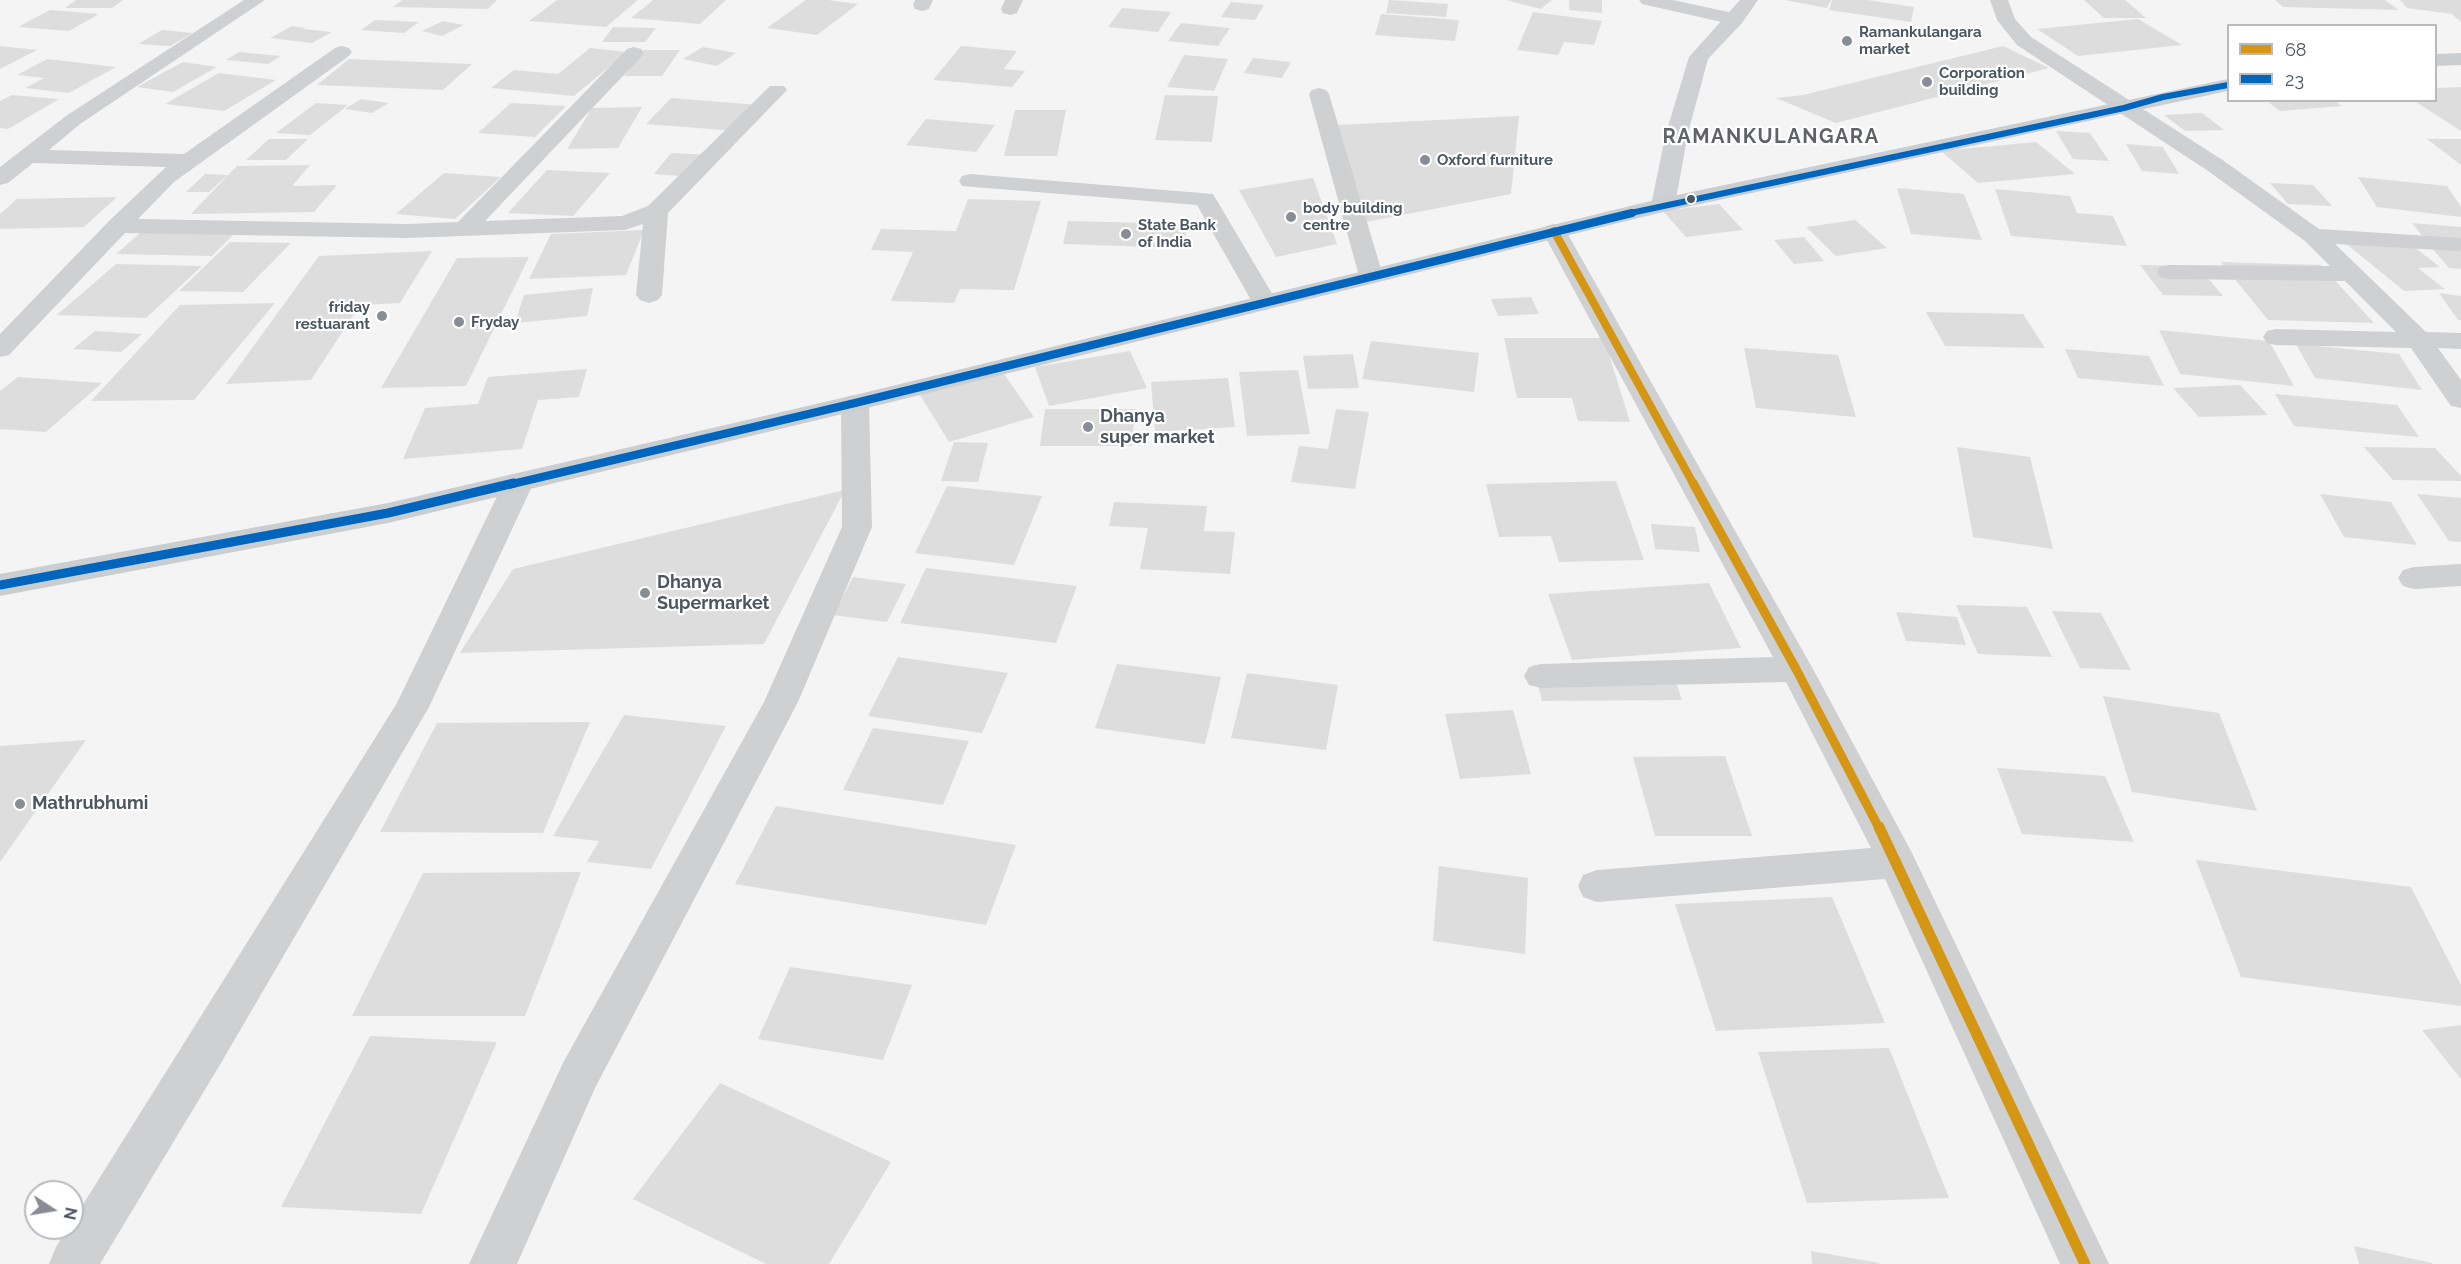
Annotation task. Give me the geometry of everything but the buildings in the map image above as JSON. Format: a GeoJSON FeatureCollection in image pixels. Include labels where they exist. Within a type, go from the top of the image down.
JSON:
{"type":"FeatureCollection","features":[{"type":"Feature","properties":{"kind":"main road"},"geometry":{"type":"LineString","coordinates":[[1663,205],[1677,133],[1699,57],[1735,19],[1749,0]]}},
{"type":"Feature","properties":{"kind":"main road"},"geometry":{"type":"LineString","coordinates":[[2437,60],[2461,59]]}},
{"type":"Feature","properties":{"kind":"main road"},"geometry":{"type":"LineString","coordinates":[[0,585],[387,513],[855,403],[1663,205],[2124,108],[2163,97],[2227,85]]}},
{"type":"Feature","properties":{"kind":"street"},"geometry":{"type":"LineString","coordinates":[[0,178],[73,120],[256,0]]}},
{"type":"Feature","properties":{"kind":"street"},"geometry":{"type":"LineString","coordinates":[[1648,0],[1735,19]]}},
{"type":"Feature","properties":{"kind":"street"},"geometry":{"type":"LineString","coordinates":[[1723,0],[1735,19]]}},
{"type":"Feature","properties":{"kind":"street"},"geometry":{"type":"LineString","coordinates":[[2000,0],[2006,20],[2024,41],[2216,166],[2313,236],[2419,340],[2461,400]]}},
{"type":"Feature","properties":{"kind":"street"},"geometry":{"type":"LineString","coordinates":[[0,349],[166,177],[342,52]]}},
{"type":"Feature","properties":{"kind":"street"},"geometry":{"type":"LineString","coordinates":[[464,229],[634,53]]}},
{"type":"Feature","properties":{"kind":"street"},"geometry":{"type":"LineString","coordinates":[[117,226],[407,231],[625,223],[656,211],[777,90]]}},
{"type":"Feature","properties":{"kind":"street"},"geometry":{"type":"LineString","coordinates":[[1318,94],[1371,276]]}},
{"type":"Feature","properties":{"kind":"street"},"geometry":{"type":"LineString","coordinates":[[26,156],[188,161]]}},
{"type":"Feature","properties":{"kind":"street"},"geometry":{"type":"LineString","coordinates":[[970,181],[1205,199],[1264,302]]}},
{"type":"Feature","properties":{"kind":"street"},"geometry":{"type":"LineString","coordinates":[[649,295],[656,211]]}},
{"type":"Feature","properties":{"kind":"street"},"geometry":{"type":"LineString","coordinates":[[1554,231],[1796,669],[1897,862],[2085,1264]]}},
{"type":"Feature","properties":{"kind":"street"},"geometry":{"type":"LineString","coordinates":[[2313,236],[2457,244]]}},
{"type":"Feature","properties":{"kind":"street"},"geometry":{"type":"LineString","coordinates":[[2169,272],[2352,274]]}},
{"type":"Feature","properties":{"kind":"street"},"geometry":{"type":"LineString","coordinates":[[2276,338],[2461,342]]}},
{"type":"Feature","properties":{"kind":"street"},"geometry":{"type":"LineString","coordinates":[[492,1264],[579,1075],[781,702],[857,527],[855,403]]}},
{"type":"Feature","properties":{"kind":"street"},"geometry":{"type":"LineString","coordinates":[[73,1264],[203,1054],[412,707],[519,482]]}},
{"type":"Feature","properties":{"kind":"street"},"geometry":{"type":"LineString","coordinates":[[2414,578],[2461,575]]}},
{"type":"Feature","properties":{"kind":"street"},"geometry":{"type":"LineString","coordinates":[[1541,676],[1796,669]]}},
{"type":"Feature","properties":{"kind":"street"},"geometry":{"type":"LineString","coordinates":[[1597,886],[1897,862]]}},
{"type":"Feature","properties":{"kind":"transit line","name":"23"},"geometry":{"type":"LineString","coordinates":[[0,585],[388,513],[855,403],[1663,205],[2227,85]]}},
{"type":"Feature","properties":{"kind":"transit line","name":"68"},"geometry":{"type":"LineString","coordinates":[[1554,231],[1796,669],[1897,862],[2085,1264]]}},
{"type":"Feature","properties":{"kind":"place","name":"Ramankulangara market"},"geometry":{"type":"Point","coordinates":[1847,41]}},
{"type":"Feature","properties":{"kind":"place","name":"Corporation building"},"geometry":{"type":"Point","coordinates":[1927,82]}},
{"type":"Feature","properties":{"kind":"place","name":"Oxford furniture"},"geometry":{"type":"Point","coordinates":[1425,160]}},
{"type":"Feature","properties":{"kind":"place","name":"body building centre"},"geometry":{"type":"Point","coordinates":[1291,217]}},
{"type":"Feature","properties":{"kind":"place","name":"State Bank of India"},"geometry":{"type":"Point","coordinates":[1126,234]}},
{"type":"Feature","properties":{"kind":"place","name":"friday restuarant"},"geometry":{"type":"Point","coordinates":[382,316]}},
{"type":"Feature","properties":{"kind":"place","name":"Fryday"},"geometry":{"type":"Point","coordinates":[459,322]}},
{"type":"Feature","properties":{"kind":"place","name":"Dhanya super market"},"geometry":{"type":"Point","coordinates":[1088,427]}},
{"type":"Feature","properties":{"kind":"place","name":"Dhanya Supermarket"},"geometry":{"type":"Point","coordinates":[645,593]}},
{"type":"Feature","properties":{"kind":"place","name":"Mathrubhumi"},"geometry":{"type":"Point","coordinates":[20,804]}},
{"type":"Feature","properties":{"kind":"district","name":"RAMANKULANGARA"},"geometry":{"type":"Point","coordinates":[1771,137]}}]}
